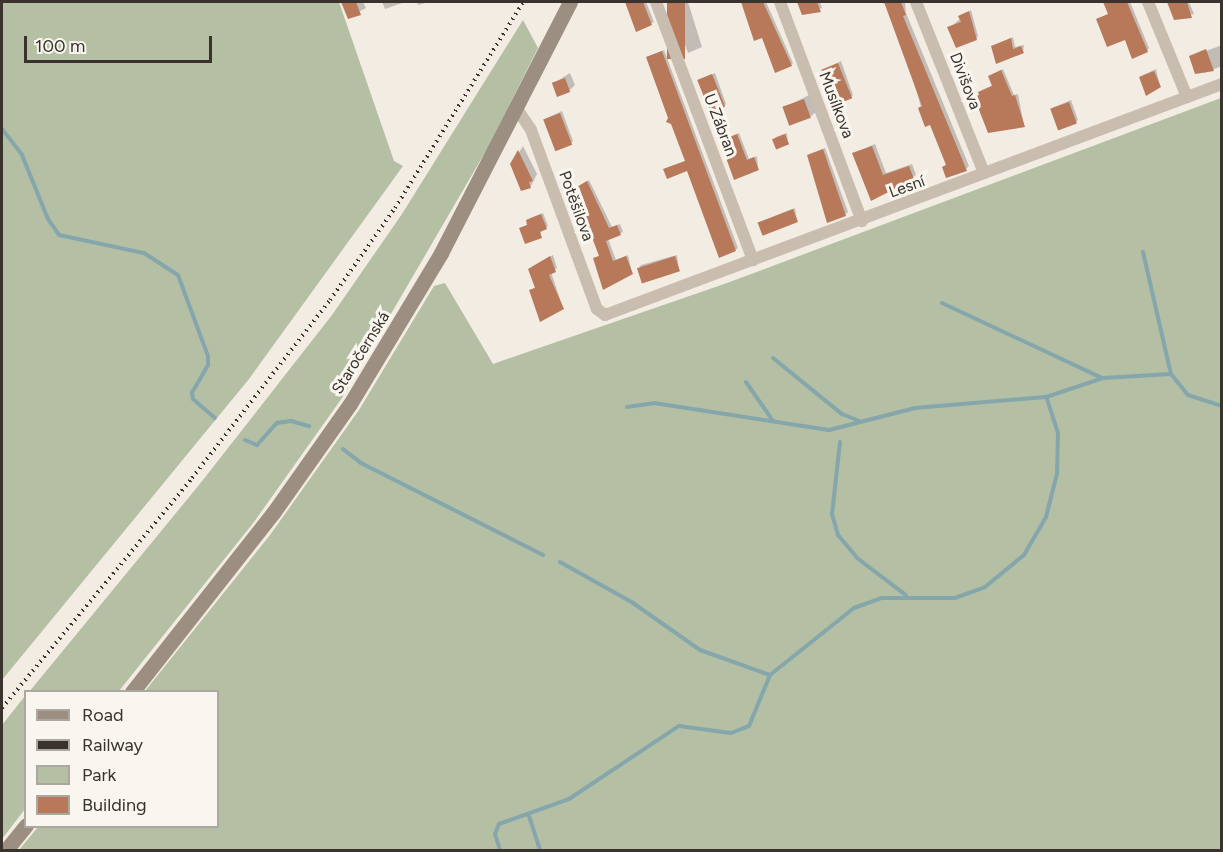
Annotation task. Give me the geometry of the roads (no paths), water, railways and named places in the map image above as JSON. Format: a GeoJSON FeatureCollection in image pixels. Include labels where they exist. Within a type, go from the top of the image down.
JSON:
{"type":"FeatureCollection","features":[{"type":"Feature","properties":{"kind":"main road","name":"Staročernská"},"geometry":{"type":"LineString","coordinates":[[134,690],[273,513],[351,404],[441,253],[570,2]]}},
{"type":"Feature","properties":{"kind":"main road"},"geometry":{"type":"LineString","coordinates":[[6,850],[24,828]]}},
{"type":"Feature","properties":{"kind":"street","name":"U Zábran"},"geometry":{"type":"LineString","coordinates":[[656,2],[753,260]]}},
{"type":"Feature","properties":{"kind":"street","name":"Musílkova"},"geometry":{"type":"LineString","coordinates":[[780,2],[862,221]]}},
{"type":"Feature","properties":{"kind":"street","name":"Divišova"},"geometry":{"type":"LineString","coordinates":[[916,2],[984,173]]}},
{"type":"Feature","properties":{"kind":"street"},"geometry":{"type":"LineString","coordinates":[[1148,2],[1186,98]]}},
{"type":"Feature","properties":{"kind":"street","name":"Lesní"},"geometry":{"type":"LineString","coordinates":[[602,315],[862,221],[1221,84]]}},
{"type":"Feature","properties":{"kind":"street","name":"Potěšilova"},"geometry":{"type":"LineString","coordinates":[[517,109],[531,130],[602,315]]}},
{"type":"Feature","properties":{"kind":"waterway"},"geometry":{"type":"LineString","coordinates":[[2,129],[22,155],[48,219],[59,235],[144,253],[178,275],[208,356],[208,365],[192,393],[193,399],[215,418]]}},
{"type":"Feature","properties":{"kind":"waterway"},"geometry":{"type":"LineString","coordinates":[[1143,252],[1171,374],[1188,395],[1222,406]]}},
{"type":"Feature","properties":{"kind":"waterway"},"geometry":{"type":"LineString","coordinates":[[942,303],[1102,378]]}},
{"type":"Feature","properties":{"kind":"waterway"},"geometry":{"type":"LineString","coordinates":[[773,358],[842,414],[859,421]]}},
{"type":"Feature","properties":{"kind":"waterway"},"geometry":{"type":"LineString","coordinates":[[627,407],[654,403],[829,430],[915,408],[1046,397],[1103,378],[1171,374]]}},
{"type":"Feature","properties":{"kind":"waterway"},"geometry":{"type":"LineString","coordinates":[[746,382],[773,421]]}},
{"type":"Feature","properties":{"kind":"waterway"},"geometry":{"type":"LineString","coordinates":[[560,562],[633,603],[700,650],[770,675],[854,608],[881,598],[955,598],[985,587],[1024,555],[1046,517],[1057,474],[1058,433],[1046,397]]}},
{"type":"Feature","properties":{"kind":"waterway"},"geometry":{"type":"LineString","coordinates":[[245,440],[257,445],[277,423],[291,421],[309,426]]}},
{"type":"Feature","properties":{"kind":"waterway"},"geometry":{"type":"LineString","coordinates":[[840,442],[832,514],[838,535],[857,558],[906,595]]}},
{"type":"Feature","properties":{"kind":"waterway"},"geometry":{"type":"LineString","coordinates":[[343,449],[361,463],[543,555]]}},
{"type":"Feature","properties":{"kind":"waterway"},"geometry":{"type":"LineString","coordinates":[[500,850],[495,834],[499,824],[569,799],[679,726],[731,733],[749,726],[770,675]]}},
{"type":"Feature","properties":{"kind":"waterway"},"geometry":{"type":"LineString","coordinates":[[529,816],[540,850]]}},
{"type":"Feature","properties":{"kind":"railway"},"geometry":{"type":"LineString","coordinates":[[2,708],[192,478],[330,300],[395,208],[523,2]]}}]}
